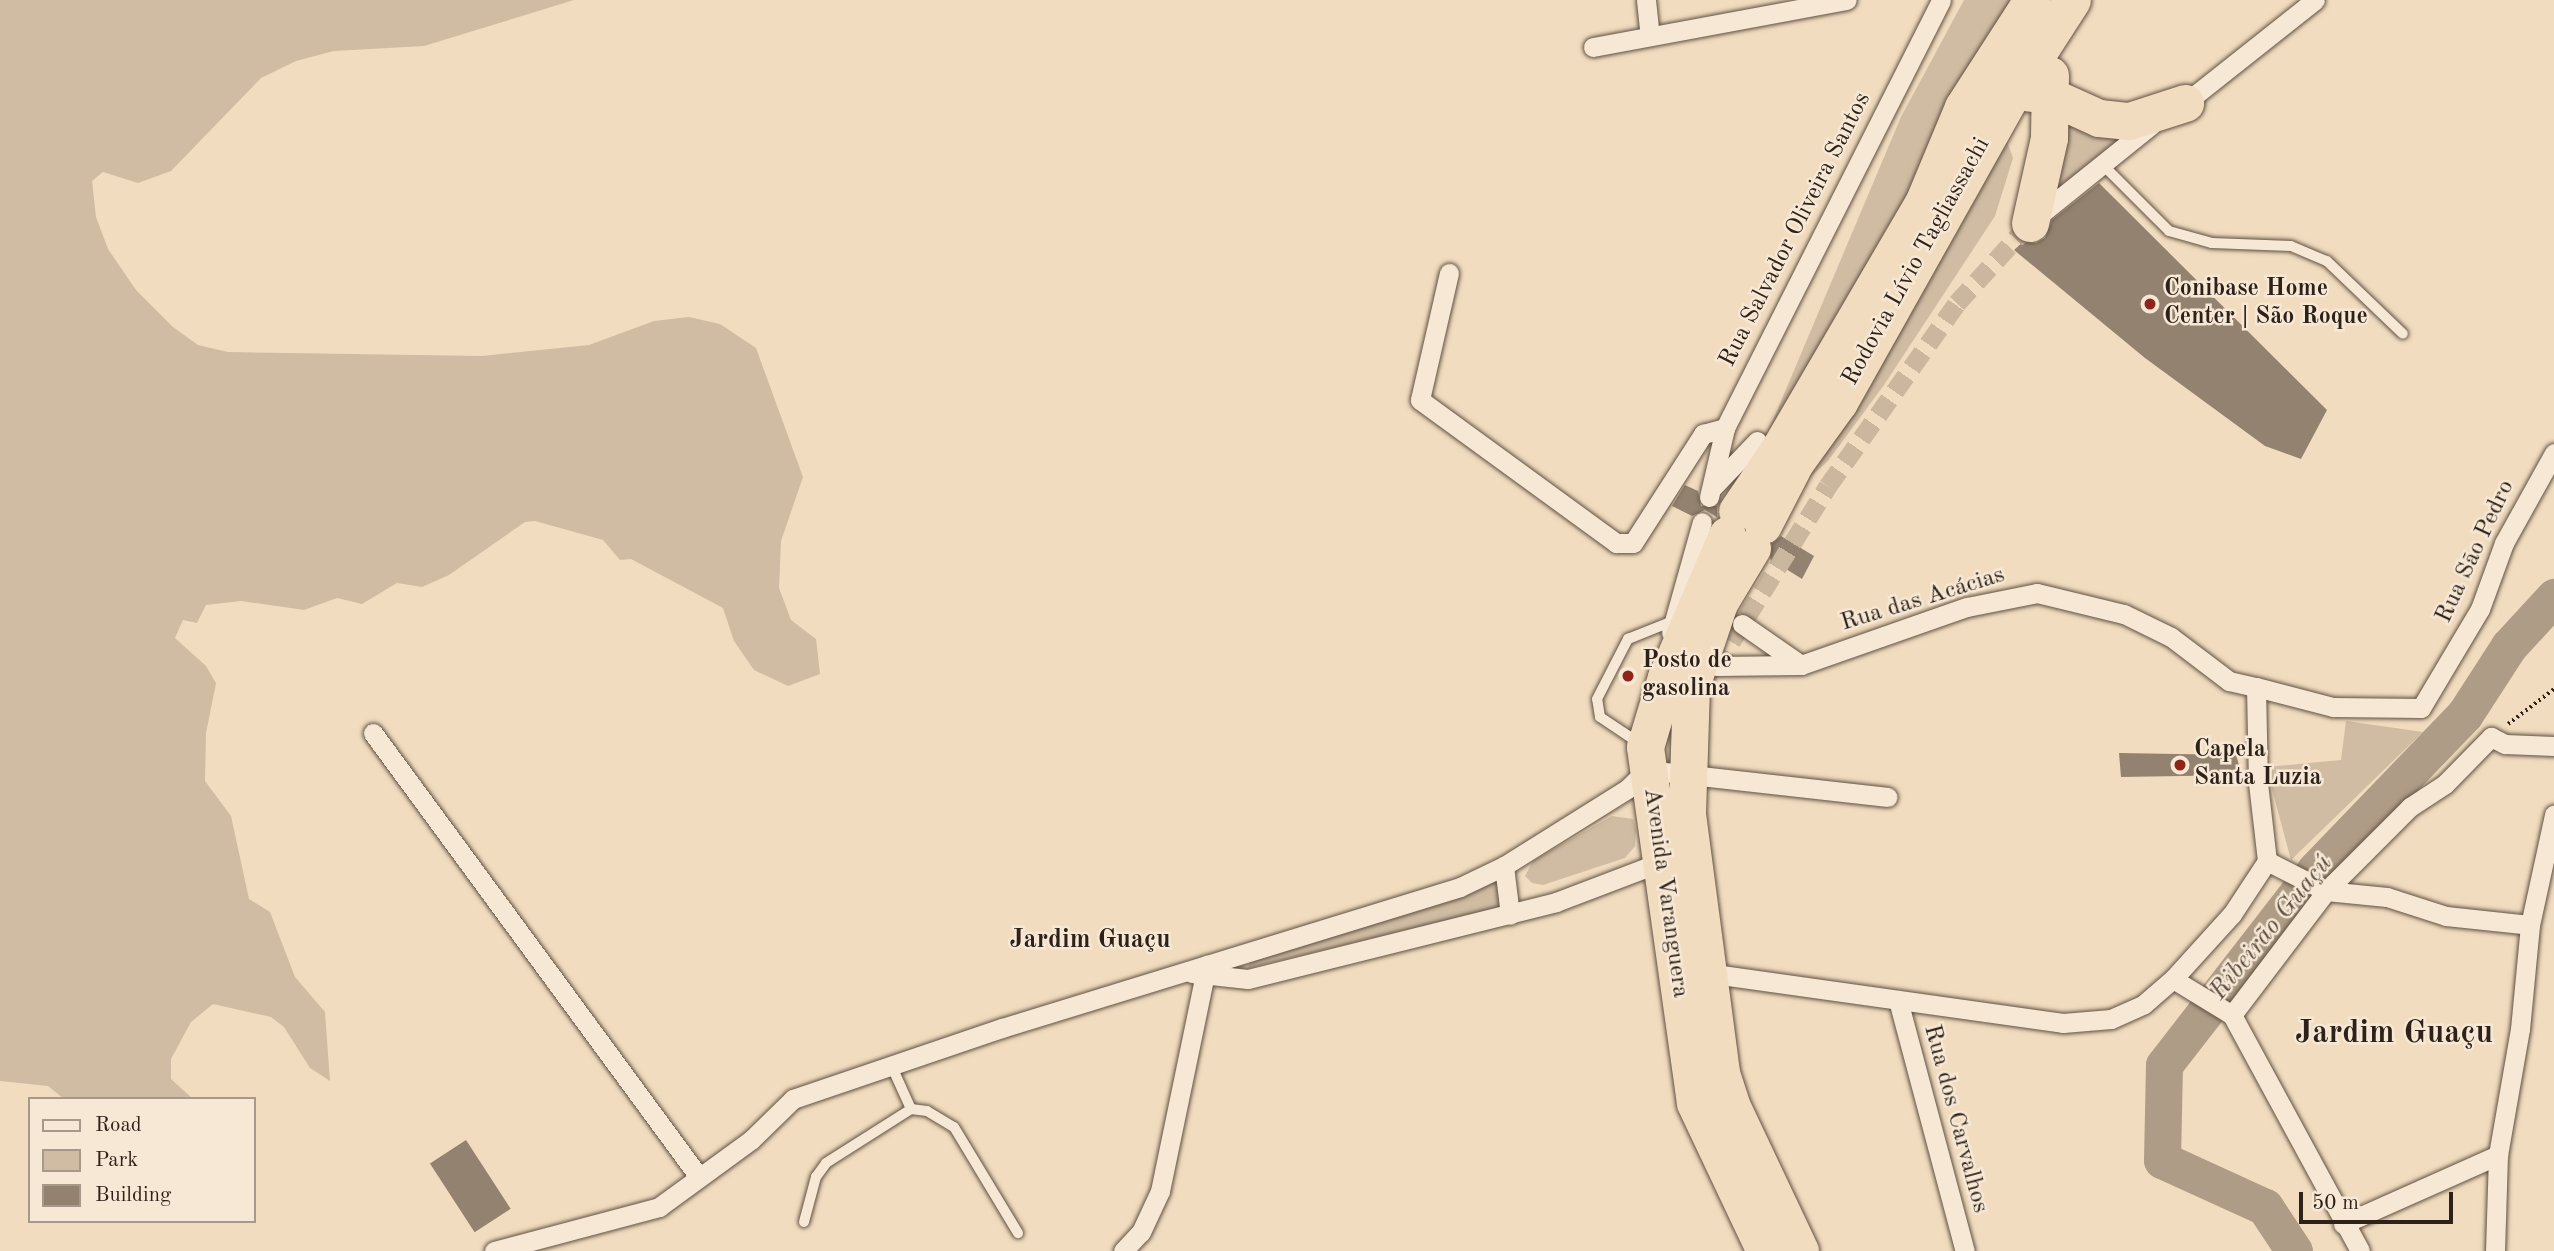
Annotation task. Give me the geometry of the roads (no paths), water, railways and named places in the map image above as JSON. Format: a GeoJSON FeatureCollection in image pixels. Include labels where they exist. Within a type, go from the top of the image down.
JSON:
{"type":"FeatureCollection","features":[{"type":"Feature","properties":{"kind":"highway","name":"Rodovia Lívio Tagliassachi"},"geometry":{"type":"LineString","coordinates":[[1729,518],[1768,445],[1923,203],[1963,107],[2032,0]]}},
{"type":"Feature","properties":{"kind":"highway"},"geometry":{"type":"LineString","coordinates":[[2030,222],[2049,138],[2031,93],[2064,15]]}},
{"type":"Feature","properties":{"kind":"highway"},"geometry":{"type":"LineString","coordinates":[[1963,107],[1983,91],[2031,93],[2099,118],[2129,121],[2185,103]]}},
{"type":"Feature","properties":{"kind":"highway","name":"Rodovia Lívio Tagliassachi"},"geometry":{"type":"LineString","coordinates":[[1729,518],[1795,463],[1839,402],[2031,93]]}},
{"type":"Feature","properties":{"kind":"highway","name":"Avenida Varanguera"},"geometry":{"type":"LineString","coordinates":[[1729,518],[1666,677],[1646,759],[1707,973],[1721,1073],[1733,1110],[1800,1251]]}},
{"type":"Feature","properties":{"kind":"highway","name":"Avenida Varanguera"},"geometry":{"type":"LineString","coordinates":[[1729,518],[1719,603],[1691,686],[1688,775],[1675,859],[1695,1103],[1765,1251]]}},
{"type":"Feature","properties":{"kind":"street"},"geometry":{"type":"LineString","coordinates":[[1646,0],[1650,36]]}},
{"type":"Feature","properties":{"kind":"street"},"geometry":{"type":"LineString","coordinates":[[1593,47],[1847,0]]}},
{"type":"Feature","properties":{"kind":"street","name":"Rua Salvador Oliveira Santos"},"geometry":{"type":"LineString","coordinates":[[1666,677],[1673,621],[1729,518],[1725,428],[1941,0]]}},
{"type":"Feature","properties":{"kind":"street"},"geometry":{"type":"LineString","coordinates":[[2030,222],[2104,166],[2136,134],[2185,103],[2315,0]]}},
{"type":"Feature","properties":{"kind":"street"},"geometry":{"type":"LineString","coordinates":[[1449,272],[1420,400],[1616,543],[1633,543],[1703,434],[1725,428],[1768,445]]}},
{"type":"Feature","properties":{"kind":"street","name":"Rua São Pedro"},"geometry":{"type":"LineString","coordinates":[[2421,708],[2480,610],[2504,543],[2554,453]]}},
{"type":"Feature","properties":{"kind":"street","name":"Rua das Acácias"},"geometry":{"type":"LineString","coordinates":[[1716,666],[1801,664],[1967,607],[2037,593],[2124,614],[2171,637],[2229,681],[2333,707],[2421,708]]}},
{"type":"Feature","properties":{"kind":"street"},"geometry":{"type":"LineString","coordinates":[[1742,624],[1801,664]]}},
{"type":"Feature","properties":{"kind":"street"},"geometry":{"type":"LineString","coordinates":[[2256,687],[2258,783],[2267,861],[2232,914],[2173,979],[2224,1010],[2360,1251]]}},
{"type":"Feature","properties":{"kind":"street"},"geometry":{"type":"LineString","coordinates":[[373,733],[699,1177]]}},
{"type":"Feature","properties":{"kind":"street"},"geometry":{"type":"LineString","coordinates":[[2224,1010],[2321,889],[2410,807],[2445,784],[2491,737],[2505,744],[2554,746]]}},
{"type":"Feature","properties":{"kind":"street"},"geometry":{"type":"LineString","coordinates":[[494,1251],[659,1207],[751,1140],[793,1099],[1184,972],[1207,970],[1460,887],[1504,866],[1627,789],[1646,759],[1688,775],[1887,797]]}},
{"type":"Feature","properties":{"kind":"street"},"geometry":{"type":"LineString","coordinates":[[2496,1251],[2498,1155],[2520,1029],[2530,925],[2554,815]]}},
{"type":"Feature","properties":{"kind":"street"},"geometry":{"type":"LineString","coordinates":[[1207,970],[1248,979],[1510,915],[1675,859]]}},
{"type":"Feature","properties":{"kind":"street"},"geometry":{"type":"LineString","coordinates":[[2267,861],[2321,889],[2387,897],[2446,916],[2530,925]]}},
{"type":"Feature","properties":{"kind":"street"},"geometry":{"type":"LineString","coordinates":[[1504,866],[1510,915]]}},
{"type":"Feature","properties":{"kind":"street"},"geometry":{"type":"LineString","coordinates":[[1123,1251],[1140,1232],[1160,1191],[1207,970]]}},
{"type":"Feature","properties":{"kind":"street","name":"Rua dos Carvalhos"},"geometry":{"type":"LineString","coordinates":[[1707,973],[2063,1023],[2110,1019],[2144,1004],[2173,979]]}},
{"type":"Feature","properties":{"kind":"street","name":"Rua dos Carvalhos"},"geometry":{"type":"LineString","coordinates":[[1898,1000],[1965,1251]]}},
{"type":"Feature","properties":{"kind":"street"},"geometry":{"type":"LineString","coordinates":[[2343,1224],[2498,1155]]}},
{"type":"Feature","properties":{"kind":"lane"},"geometry":{"type":"LineString","coordinates":[[2104,166],[2169,231],[2212,243],[2291,246],[2327,261],[2403,334]]}},
{"type":"Feature","properties":{"kind":"lane"},"geometry":{"type":"LineString","coordinates":[[1646,759],[1600,717],[1597,699],[1628,639],[1673,621]]}},
{"type":"Feature","properties":{"kind":"lane"},"geometry":{"type":"LineString","coordinates":[[892,1067],[911,1109]]}},
{"type":"Feature","properties":{"kind":"lane"},"geometry":{"type":"LineString","coordinates":[[804,1222],[816,1177],[826,1163],[911,1109],[927,1111],[954,1127],[1018,1233]]}},
{"type":"Feature","properties":{"kind":"waterway","name":"Ribeirão Guaçú"},"geometry":{"type":"LineString","coordinates":[[2294,1251],[2265,1207],[2162,1160],[2164,1065],[2315,870],[2465,714],[2509,646],[2554,597]]}},
{"type":"Feature","properties":{"kind":"tunnel"},"geometry":{"type":"LineString","coordinates":[[1706,675],[1716,666],[1828,486],[1957,303],[2030,223]]}},
{"type":"Feature","properties":{"kind":"place","name":"Conibase Home Center | São Roque"},"geometry":{"type":"Point","coordinates":[2150,304]}},
{"type":"Feature","properties":{"kind":"place","name":"Posto de gasolina"},"geometry":{"type":"Point","coordinates":[1628,676]}},
{"type":"Feature","properties":{"kind":"place","name":"Capela Santa Luzia"},"geometry":{"type":"Point","coordinates":[2180,765]}},
{"type":"Feature","properties":{"kind":"district","name":"Jardim Guaçu"},"geometry":{"type":"Point","coordinates":[1090,941]}},
{"type":"Feature","properties":{"kind":"district","name":"Jardim Guaçu"},"geometry":{"type":"Point","coordinates":[2394,1034]}}]}
